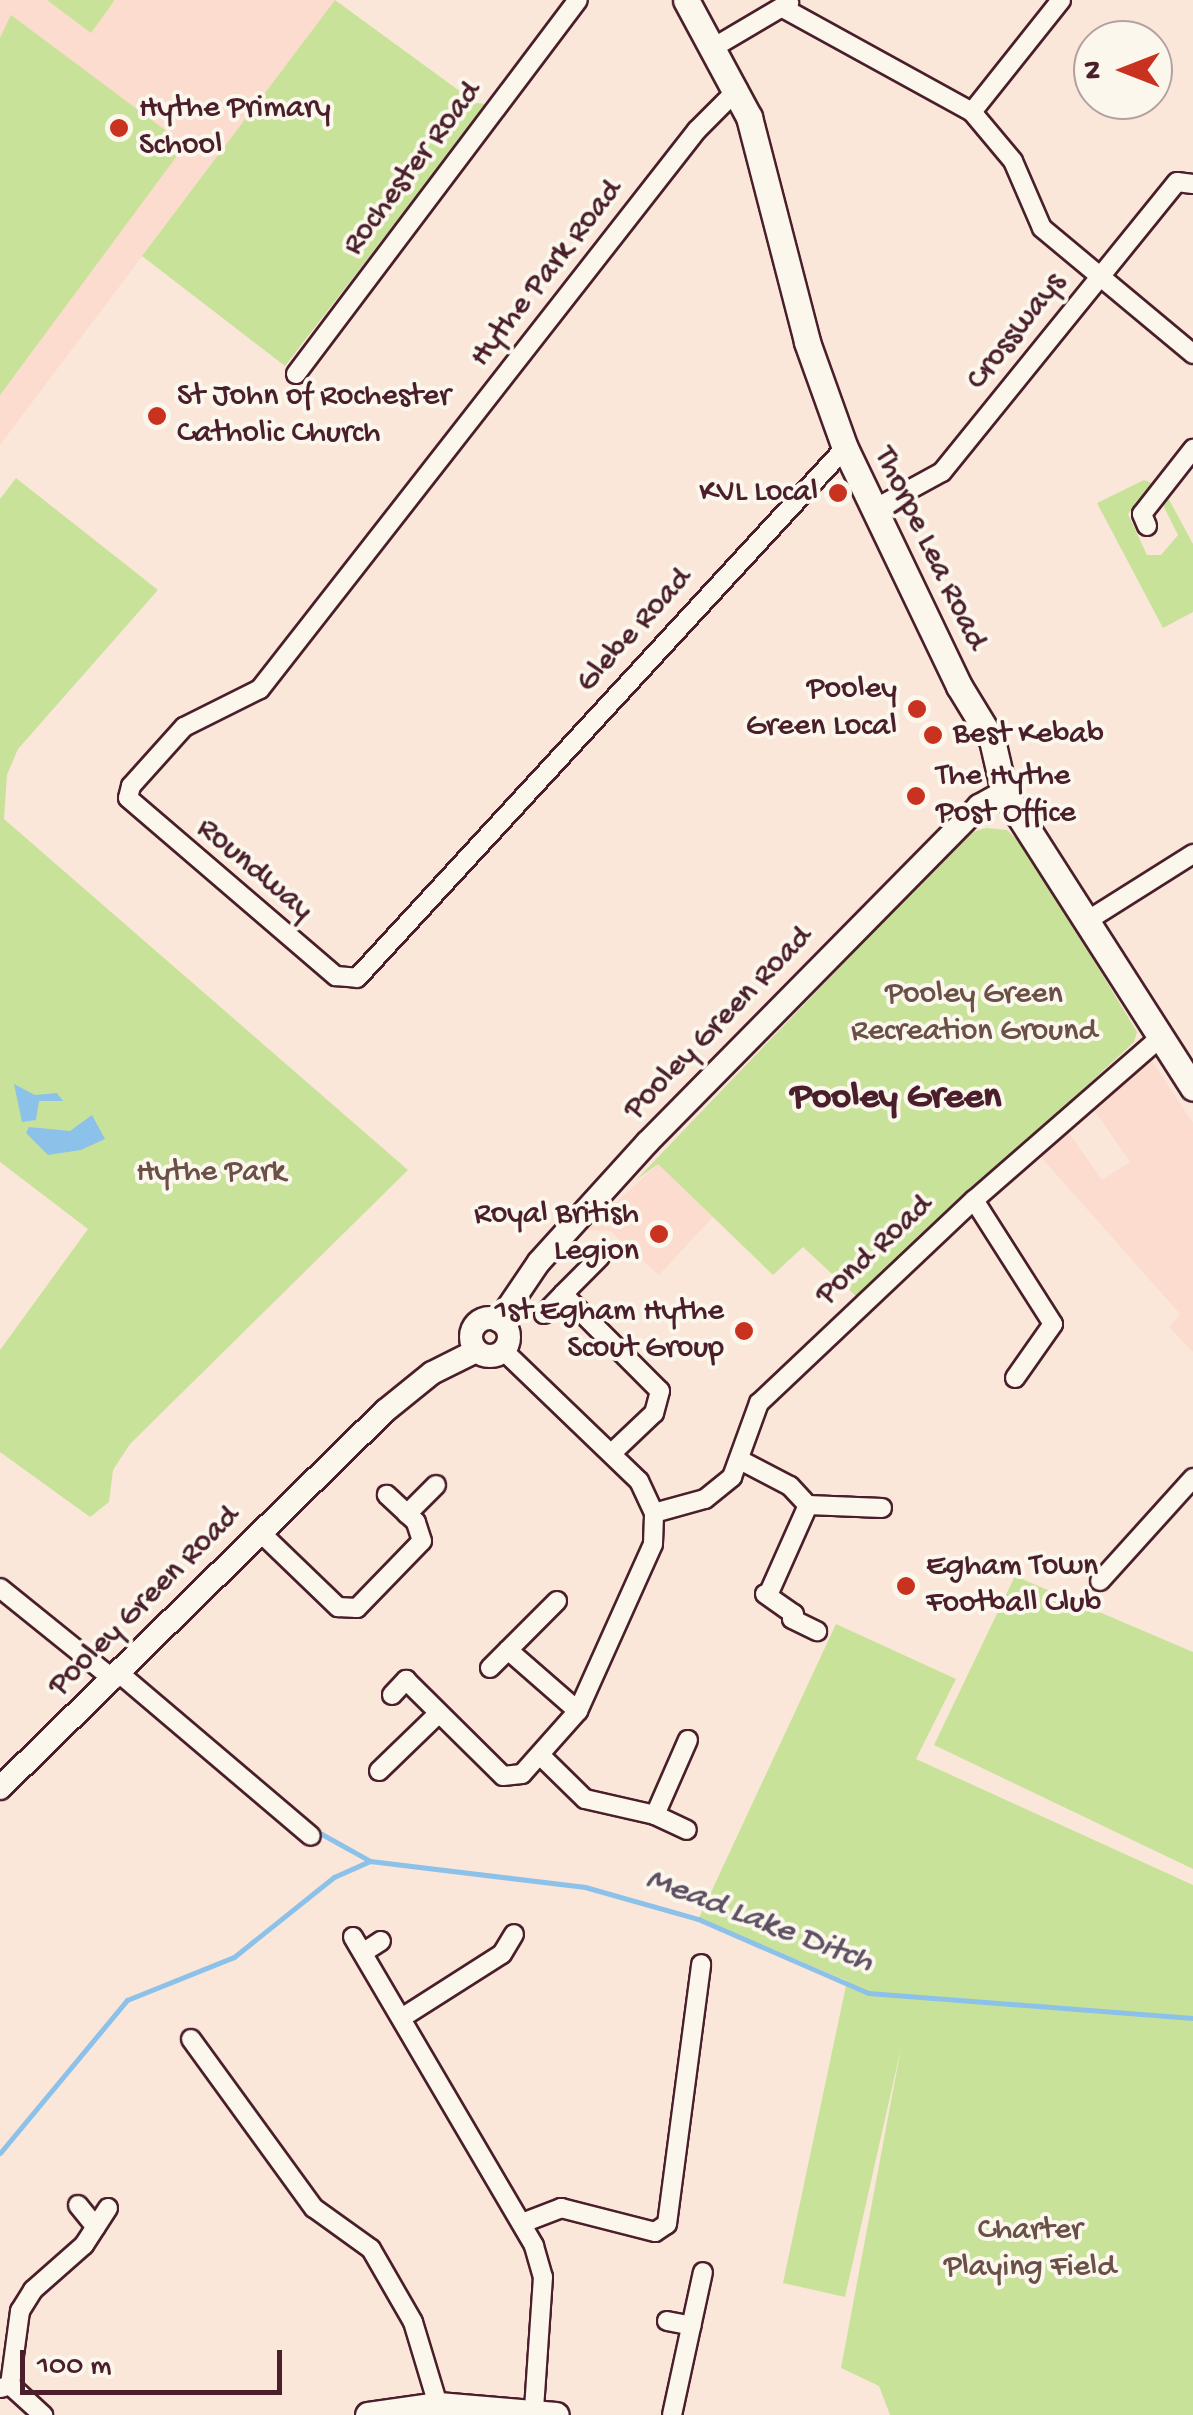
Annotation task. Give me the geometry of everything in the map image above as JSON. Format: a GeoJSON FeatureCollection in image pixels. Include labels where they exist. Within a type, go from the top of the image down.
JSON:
{"type":"FeatureCollection","features":[{"type":"Feature","properties":{"kind":"main road","name":"Thorpe Lea Road"},"geometry":{"type":"LineString","coordinates":[[686,0],[738,89],[762,156],[807,342],[844,448],[992,740],[1004,792],[1193,1088]]}},
{"type":"Feature","properties":{"kind":"main road"},"geometry":{"type":"LineString","coordinates":[[368,2415],[438,2405],[545,2412]]}},
{"type":"Feature","properties":{"kind":"street","name":"Rochester Road"},"geometry":{"type":"LineString","coordinates":[[296,374],[578,0]]}},
{"type":"Feature","properties":{"kind":"street"},"geometry":{"type":"LineString","coordinates":[[972,112],[1061,0]]}},
{"type":"Feature","properties":{"kind":"street"},"geometry":{"type":"LineString","coordinates":[[716,46],[788,4],[972,112],[1012,161],[1042,228],[1193,354]]}},
{"type":"Feature","properties":{"kind":"street","name":"Hythe Park Road"},"geometry":{"type":"LineString","coordinates":[[260,690],[706,119],[738,89]]}},
{"type":"Feature","properties":{"kind":"street","name":"Crossways"},"geometry":{"type":"LineString","coordinates":[[874,509],[951,463],[1177,182],[1193,184]]}},
{"type":"Feature","properties":{"kind":"street","name":"Glebe Road"},"geometry":{"type":"LineString","coordinates":[[472,856],[844,448]]}},
{"type":"Feature","properties":{"kind":"street"},"geometry":{"type":"LineString","coordinates":[[1147,526],[1142,514],[1193,449]]}},
{"type":"Feature","properties":{"kind":"street","name":"Roundway"},"geometry":{"type":"LineString","coordinates":[[260,690],[184,727],[131,786],[128,798],[324,967],[357,978],[472,856]]}},
{"type":"Feature","properties":{"kind":"street","name":"Pooley Green Road"},"geometry":{"type":"LineString","coordinates":[[476,1351],[474,1327],[486,1318],[499,1321],[539,1262],[648,1142],[978,806],[1004,792]]}},
{"type":"Feature","properties":{"kind":"street"},"geometry":{"type":"LineString","coordinates":[[1086,922],[1193,854]]}},
{"type":"Feature","properties":{"kind":"street","name":"Pond Road"},"geometry":{"type":"LineString","coordinates":[[742,1461],[748,1422],[759,1403],[974,1200],[1162,1036]]}},
{"type":"Feature","properties":{"kind":"street"},"geometry":{"type":"LineString","coordinates":[[974,1200],[1053,1324],[1015,1378]]}},
{"type":"Feature","properties":{"kind":"street"},"geometry":{"type":"LineString","coordinates":[[544,1314],[600,1257]]}},
{"type":"Feature","properties":{"kind":"street"},"geometry":{"type":"LineString","coordinates":[[563,1294],[660,1391],[654,1413],[614,1452]]}},
{"type":"Feature","properties":{"kind":"street"},"geometry":{"type":"LineString","coordinates":[[392,1695],[406,1680],[502,1776],[522,1774],[578,1711],[652,1544],[654,1512],[614,1452],[504,1350],[509,1336],[499,1321]]}},
{"type":"Feature","properties":{"kind":"street","name":"Pooley Green Road"},"geometry":{"type":"LineString","coordinates":[[0,1788],[385,1410],[432,1373],[476,1351],[490,1356],[504,1350]]}},
{"type":"Feature","properties":{"kind":"street"},"geometry":{"type":"LineString","coordinates":[[654,1512],[705,1498],[742,1461],[790,1486],[808,1505],[882,1508]]}},
{"type":"Feature","properties":{"kind":"street"},"geometry":{"type":"LineString","coordinates":[[1100,1581],[1193,1478]]}},
{"type":"Feature","properties":{"kind":"street"},"geometry":{"type":"LineString","coordinates":[[407,1514],[436,1485]]}},
{"type":"Feature","properties":{"kind":"street"},"geometry":{"type":"LineString","coordinates":[[261,1532],[347,1610],[359,1607],[416,1550],[420,1530],[388,1494]]}},
{"type":"Feature","properties":{"kind":"street"},"geometry":{"type":"LineString","coordinates":[[808,1505],[762,1593],[794,1614],[792,1619],[817,1631]]}},
{"type":"Feature","properties":{"kind":"street"},"geometry":{"type":"LineString","coordinates":[[0,1588],[117,1677],[312,1836]]}},
{"type":"Feature","properties":{"kind":"street"},"geometry":{"type":"LineString","coordinates":[[490,1668],[557,1601]]}},
{"type":"Feature","properties":{"kind":"street"},"geometry":{"type":"LineString","coordinates":[[508,1650],[578,1711]]}},
{"type":"Feature","properties":{"kind":"street"},"geometry":{"type":"LineString","coordinates":[[379,1771],[439,1712]]}},
{"type":"Feature","properties":{"kind":"street"},"geometry":{"type":"LineString","coordinates":[[655,1815],[688,1740]]}},
{"type":"Feature","properties":{"kind":"street"},"geometry":{"type":"LineString","coordinates":[[540,1755],[585,1799],[655,1815],[687,1830]]}},
{"type":"Feature","properties":{"kind":"street"},"geometry":{"type":"LineString","coordinates":[[403,2017],[502,1954],[514,1934]]}},
{"type":"Feature","properties":{"kind":"street"},"geometry":{"type":"LineString","coordinates":[[381,1941],[358,1945],[525,2222],[543,2277],[545,2412]]}},
{"type":"Feature","properties":{"kind":"street"},"geometry":{"type":"LineString","coordinates":[[525,2222],[561,2208],[655,2232],[666,2224],[701,1964]]}},
{"type":"Feature","properties":{"kind":"street"},"geometry":{"type":"LineString","coordinates":[[190,2038],[314,2208],[370,2249],[413,2322],[438,2405]]}},
{"type":"Feature","properties":{"kind":"street"},"geometry":{"type":"LineString","coordinates":[[78,2205],[96,2228]]}},
{"type":"Feature","properties":{"kind":"street"},"geometry":{"type":"LineString","coordinates":[[43,2415],[5,2386],[20,2310],[96,2228],[108,2208]]}},
{"type":"Feature","properties":{"kind":"street"},"geometry":{"type":"LineString","coordinates":[[672,2415],[703,2272]]}},
{"type":"Feature","properties":{"kind":"street"},"geometry":{"type":"LineString","coordinates":[[668,2321],[692,2326]]}},
{"type":"Feature","properties":{"kind":"shaded area","name":"Hythe Primary School"},"geometry":{"type":"Polygon","coordinates":[[[0,0],[335,0],[0,445],[0,0]]]}},
{"type":"Feature","properties":{"kind":"shaded area"},"geometry":{"type":"Polygon","coordinates":[[[1150,1058],[1193,1123],[1193,1352],[1169,1327],[1180,1314],[1040,1156],[1067,1130],[1102,1180],[1130,1162],[1092,1107],[1150,1058]]]}},
{"type":"Feature","properties":{"kind":"shaded area"},"geometry":{"type":"Polygon","coordinates":[[[658,1164],[713,1217],[659,1275],[610,1231],[586,1230],[658,1164]]]}},
{"type":"Feature","properties":{"kind":"green space"},"geometry":{"type":"Polygon","coordinates":[[[47,0],[113,0],[114,1],[91,33],[47,0]]]}},
{"type":"Feature","properties":{"kind":"green space"},"geometry":{"type":"Polygon","coordinates":[[[335,0],[476,103],[487,104],[285,366],[142,256],[335,0]]]}},
{"type":"Feature","properties":{"kind":"green space"},"geometry":{"type":"Polygon","coordinates":[[[11,15],[185,145],[0,395],[0,38],[11,15]]]}},
{"type":"Feature","properties":{"kind":"green space","name":"Hythe Park"},"geometry":{"type":"Polygon","coordinates":[[[16,478],[158,590],[18,749],[7,775],[4,819],[408,1170],[130,1444],[113,1470],[109,1502],[90,1517],[0,1452],[0,1350],[88,1229],[0,1162],[0,499],[16,478]]]}},
{"type":"Feature","properties":{"kind":"green space"},"geometry":{"type":"Polygon","coordinates":[[[1144,480],[1152,483],[1128,514],[1147,555],[1161,555],[1178,535],[1161,501],[1166,494],[1193,544],[1193,612],[1163,628],[1097,503],[1144,480]]]}},
{"type":"Feature","properties":{"kind":"green space","name":"Pooley Green Recreation Ground"},"geometry":{"type":"Polygon","coordinates":[[[986,828],[1007,830],[1026,848],[1137,1032],[1134,1042],[858,1298],[803,1247],[773,1275],[658,1164],[636,1180],[926,877],[973,832],[986,828]]]}},
{"type":"Feature","properties":{"kind":"green space"},"geometry":{"type":"Polygon","coordinates":[[[1015,1576],[1193,1652],[1193,1869],[934,1745],[1015,1576]]]}},
{"type":"Feature","properties":{"kind":"green space","name":"Charter Playing Field"},"geometry":{"type":"Polygon","coordinates":[[[836,1624],[956,1679],[916,1759],[1193,1885],[1193,2415],[890,2415],[879,2386],[841,2368],[901,2048],[845,2297],[783,2283],[847,1981],[699,1918],[836,1624]]]}},
{"type":"Feature","properties":{"kind":"water"},"geometry":{"type":"Polygon","coordinates":[[[14,1084],[35,1095],[57,1093],[63,1101],[39,1101],[36,1120],[22,1122],[14,1084]]]}},
{"type":"Feature","properties":{"kind":"water"},"geometry":{"type":"Polygon","coordinates":[[[92,1115],[105,1139],[81,1150],[48,1155],[26,1133],[29,1127],[70,1131],[92,1115]]]}},
{"type":"Feature","properties":{"kind":"waterway"},"geometry":{"type":"LineString","coordinates":[[318,1832],[370,1861]]}},
{"type":"Feature","properties":{"kind":"waterway","name":"Mead Lake Ditch"},"geometry":{"type":"LineString","coordinates":[[0,2153],[127,2000],[234,1957],[334,1877],[370,1861],[585,1887],[698,1919],[868,1993],[1193,2018]]}},
{"type":"Feature","properties":{"kind":"place","name":"Hythe Primary School"},"geometry":{"type":"Point","coordinates":[119,128]}},
{"type":"Feature","properties":{"kind":"place","name":"St John of Rochester Catholic Church"},"geometry":{"type":"Point","coordinates":[157,416]}},
{"type":"Feature","properties":{"kind":"place","name":"KVL Local"},"geometry":{"type":"Point","coordinates":[838,493]}},
{"type":"Feature","properties":{"kind":"place","name":"Pooley Green Local"},"geometry":{"type":"Point","coordinates":[917,709]}},
{"type":"Feature","properties":{"kind":"place","name":"Best Kebab"},"geometry":{"type":"Point","coordinates":[933,735]}},
{"type":"Feature","properties":{"kind":"place","name":"The Hythe Post Office"},"geometry":{"type":"Point","coordinates":[916,796]}},
{"type":"Feature","properties":{"kind":"place","name":"Royal British Legion"},"geometry":{"type":"Point","coordinates":[659,1234]}},
{"type":"Feature","properties":{"kind":"place","name":"1st Egham Hythe Scout Group"},"geometry":{"type":"Point","coordinates":[744,1331]}},
{"type":"Feature","properties":{"kind":"place","name":"Egham Town Football Club"},"geometry":{"type":"Point","coordinates":[906,1586]}},
{"type":"Feature","properties":{"kind":"district","name":"Pooley Green"},"geometry":{"type":"Point","coordinates":[896,1099]}}]}
